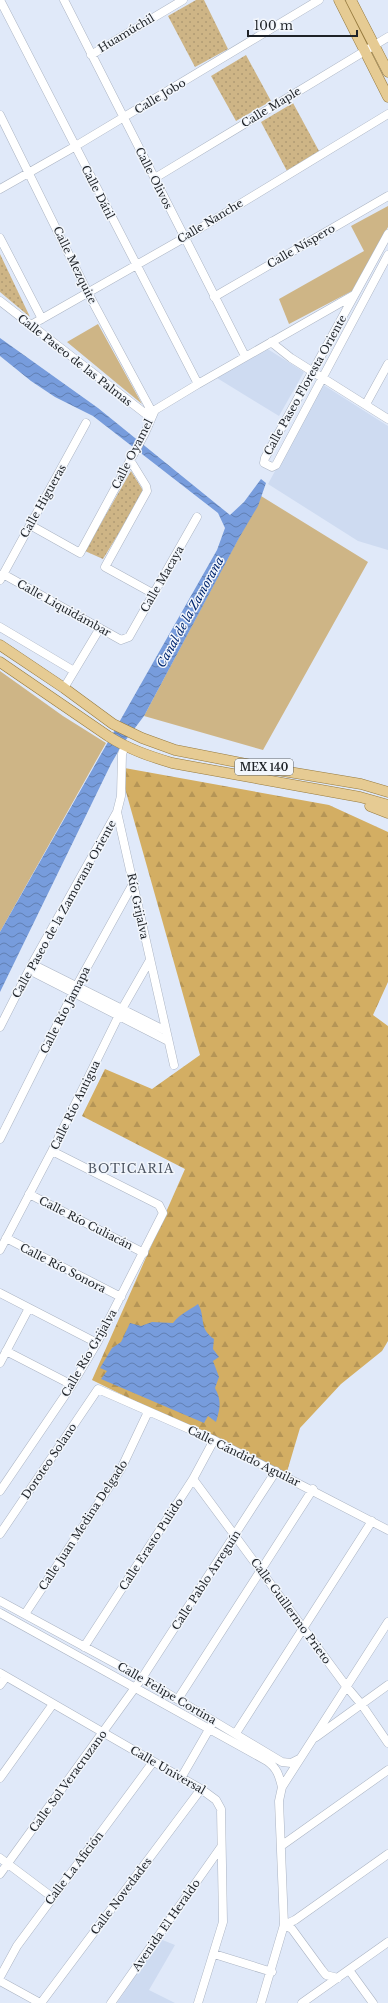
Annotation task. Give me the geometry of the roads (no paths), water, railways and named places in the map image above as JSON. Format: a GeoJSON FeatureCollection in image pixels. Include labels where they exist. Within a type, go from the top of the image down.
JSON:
{"type":"FeatureCollection","features":[{"type":"Feature","properties":{"kind":"main road"},"geometry":{"type":"LineString","coordinates":[[339,0],[388,97]]}},
{"type":"Feature","properties":{"kind":"main road"},"geometry":{"type":"LineString","coordinates":[[351,0],[388,72]]}},
{"type":"Feature","properties":{"kind":"main road","name":"MEX 140"},"geometry":{"type":"LineString","coordinates":[[0,645],[64,688],[113,724],[142,738],[175,750],[277,770],[362,784],[388,792]]}},
{"type":"Feature","properties":{"kind":"main road","name":"MEX 140"},"geometry":{"type":"LineString","coordinates":[[0,662],[124,746],[172,763],[364,798],[388,805]]}},
{"type":"Feature","properties":{"kind":"main road","name":"MEX 140"},"geometry":{"type":"LineString","coordinates":[[325,791],[334,798],[376,808],[388,813]]}},
{"type":"Feature","properties":{"kind":"street","name":"Calle Dátil"},"geometry":{"type":"LineString","coordinates":[[0,0],[74,147],[198,384]]}},
{"type":"Feature","properties":{"kind":"street","name":"Calle Olivos"},"geometry":{"type":"LineString","coordinates":[[64,0],[245,356]]}},
{"type":"Feature","properties":{"kind":"street","name":"Huamúchil"},"geometry":{"type":"LineString","coordinates":[[91,54],[183,0]]}},
{"type":"Feature","properties":{"kind":"street","name":"Calle Jobo"},"geometry":{"type":"LineString","coordinates":[[0,189],[124,118],[319,0]]}},
{"type":"Feature","properties":{"kind":"street","name":"Calle Maple"},"geometry":{"type":"LineString","coordinates":[[155,178],[388,37]]}},
{"type":"Feature","properties":{"kind":"street","name":"Calle Nanche"},"geometry":{"type":"LineString","coordinates":[[31,325],[184,238],[388,114]]}},
{"type":"Feature","properties":{"kind":"street","name":"Calle Mezquite"},"geometry":{"type":"LineString","coordinates":[[0,115],[88,293],[152,416]]}},
{"type":"Feature","properties":{"kind":"street","name":"Calle Níspero"},"geometry":{"type":"LineString","coordinates":[[214,297],[388,196]]}},
{"type":"Feature","properties":{"kind":"street","name":"Calle Paseo Floresta Oriente"},"geometry":{"type":"LineString","coordinates":[[388,234],[312,371],[265,458],[264,463],[272,467],[276,465],[321,377],[388,255]]}},
{"type":"Feature","properties":{"kind":"street"},"geometry":{"type":"LineString","coordinates":[[0,238],[42,319]]}},
{"type":"Feature","properties":{"kind":"street"},"geometry":{"type":"LineString","coordinates":[[355,295],[364,299]]}},
{"type":"Feature","properties":{"kind":"street","name":"Calle Oyamel"},"geometry":{"type":"LineString","coordinates":[[30,525],[80,553],[140,442],[152,416],[159,407],[245,356],[355,295]]}},
{"type":"Feature","properties":{"kind":"street","name":"Calle Paseo de las Palmas"},"geometry":{"type":"LineString","coordinates":[[0,301],[152,416]]}},
{"type":"Feature","properties":{"kind":"street"},"geometry":{"type":"LineString","coordinates":[[271,342],[291,358],[388,419]]}},
{"type":"Feature","properties":{"kind":"street"},"geometry":{"type":"LineString","coordinates":[[366,404],[388,364]]}},
{"type":"Feature","properties":{"kind":"street","name":"Calle Higueras"},"geometry":{"type":"LineString","coordinates":[[2,577],[86,423]]}},
{"type":"Feature","properties":{"kind":"street"},"geometry":{"type":"LineString","coordinates":[[130,460],[146,486],[146,491],[105,567],[154,594]]}},
{"type":"Feature","properties":{"kind":"street","name":"Calle Macaya"},"geometry":{"type":"LineString","coordinates":[[126,640],[198,518]]}},
{"type":"Feature","properties":{"kind":"street","name":"Calle Liquidámbar"},"geometry":{"type":"LineString","coordinates":[[2,577],[121,640],[126,640]]}},
{"type":"Feature","properties":{"kind":"street"},"geometry":{"type":"LineString","coordinates":[[0,627],[74,671]]}},
{"type":"Feature","properties":{"kind":"street"},"geometry":{"type":"LineString","coordinates":[[64,688],[100,628]]}},
{"type":"Feature","properties":{"kind":"street","name":"Río Grijalva"},"geometry":{"type":"LineString","coordinates":[[124,746],[122,754],[121,792],[117,812],[174,1065]]}},
{"type":"Feature","properties":{"kind":"street","name":"Calle Paseo de la Zamorana Oriente"},"geometry":{"type":"LineString","coordinates":[[0,1027],[31,967],[117,812]]}},
{"type":"Feature","properties":{"kind":"street","name":"Calle Río Jamapa"},"geometry":{"type":"LineString","coordinates":[[0,1139],[75,990],[134,882]]}},
{"type":"Feature","properties":{"kind":"street","name":"Calle Río Antigua"},"geometry":{"type":"LineString","coordinates":[[0,1250],[52,1151],[121,1013],[150,960]]}},
{"type":"Feature","properties":{"kind":"street"},"geometry":{"type":"LineString","coordinates":[[31,967],[121,1013],[168,1041]]}},
{"type":"Feature","properties":{"kind":"street"},"geometry":{"type":"LineString","coordinates":[[121,1013],[166,1031]]}},
{"type":"Feature","properties":{"kind":"street","name":"Calle Río Grijalva"},"geometry":{"type":"LineString","coordinates":[[0,1491],[72,1385],[97,1343],[163,1213],[162,1208],[159,1205],[52,1151]]}},
{"type":"Feature","properties":{"kind":"street","name":"Calle Río Culiacán"},"geometry":{"type":"LineString","coordinates":[[29,1194],[144,1253]]}},
{"type":"Feature","properties":{"kind":"street","name":"Calle Río Sonora"},"geometry":{"type":"LineString","coordinates":[[6,1238],[121,1297]]}},
{"type":"Feature","properties":{"kind":"street"},"geometry":{"type":"LineString","coordinates":[[0,1293],[97,1343]]}},
{"type":"Feature","properties":{"kind":"street"},"geometry":{"type":"LineString","coordinates":[[0,1363],[29,1308]]}},
{"type":"Feature","properties":{"kind":"street"},"geometry":{"type":"LineString","coordinates":[[6,1351],[72,1385]]}},
{"type":"Feature","properties":{"kind":"street","name":"Calle Cándido Aguilar"},"geometry":{"type":"LineString","coordinates":[[98,1389],[214,1440],[313,1489],[388,1530]]}},
{"type":"Feature","properties":{"kind":"street","name":"Doroteo Solano"},"geometry":{"type":"LineString","coordinates":[[0,1534],[98,1389]]}},
{"type":"Feature","properties":{"kind":"street","name":"Calle Juan Medina Delgado"},"geometry":{"type":"LineString","coordinates":[[25,1614],[121,1469],[148,1412]]}},
{"type":"Feature","properties":{"kind":"street","name":"Calle Erasto Pulido"},"geometry":{"type":"LineString","coordinates":[[84,1647],[193,1479],[214,1440]]}},
{"type":"Feature","properties":{"kind":"street","name":"Calle Pablo Arreguín"},"geometry":{"type":"LineString","coordinates":[[135,1689],[276,1471]]}},
{"type":"Feature","properties":{"kind":"street","name":"Calle Guillermo Prieto"},"geometry":{"type":"LineString","coordinates":[[193,1479],[236,1535],[260,1570],[346,1686],[362,1704],[388,1743]]}},
{"type":"Feature","properties":{"kind":"street"},"geometry":{"type":"LineString","coordinates":[[178,1699],[313,1489]]}},
{"type":"Feature","properties":{"kind":"street"},"geometry":{"type":"LineString","coordinates":[[236,1733],[372,1521]]}},
{"type":"Feature","properties":{"kind":"street","name":"Calle Felipe Cortina"},"geometry":{"type":"LineString","coordinates":[[0,1601],[142,1678],[236,1733],[282,1762],[294,1763],[301,1758]]}},
{"type":"Feature","properties":{"kind":"street","name":"Calle Felipe Cortina"},"geometry":{"type":"LineString","coordinates":[[0,1612],[273,1766],[279,1774],[282,1787]]}},
{"type":"Feature","properties":{"kind":"street"},"geometry":{"type":"LineString","coordinates":[[301,1758],[388,1622]]}},
{"type":"Feature","properties":{"kind":"street"},"geometry":{"type":"LineString","coordinates":[[0,1685],[3,1675]]}},
{"type":"Feature","properties":{"kind":"street","name":"Calle Universal"},"geometry":{"type":"LineString","coordinates":[[3,1675],[201,1789],[216,1800],[221,1809],[220,1847],[223,1922],[198,2003]]}},
{"type":"Feature","properties":{"kind":"street"},"geometry":{"type":"LineString","coordinates":[[312,1740],[388,1685]]}},
{"type":"Feature","properties":{"kind":"street","name":"Calle Sol Veracruzano"},"geometry":{"type":"LineString","coordinates":[[0,1874],[135,1689]]}},
{"type":"Feature","properties":{"kind":"street"},"geometry":{"type":"LineString","coordinates":[[0,1778],[53,1704]]}},
{"type":"Feature","properties":{"kind":"street"},"geometry":{"type":"LineString","coordinates":[[181,1778],[214,1720]]}},
{"type":"Feature","properties":{"kind":"street","name":"Calle Felipe Cortina"},"geometry":{"type":"LineString","coordinates":[[261,2003],[272,1972],[284,1925],[279,1801],[282,1787],[301,1758]]}},
{"type":"Feature","properties":{"kind":"street","name":"Calle La Afición"},"geometry":{"type":"LineString","coordinates":[[0,1977],[17,1946],[153,1762]]}},
{"type":"Feature","properties":{"kind":"street"},"geometry":{"type":"LineString","coordinates":[[281,1846],[388,1770]]}},
{"type":"Feature","properties":{"kind":"street","name":"Calle Novedades"},"geometry":{"type":"LineString","coordinates":[[41,2003],[201,1789]]}},
{"type":"Feature","properties":{"kind":"street","name":"Avenida El Heraldo"},"geometry":{"type":"LineString","coordinates":[[111,2003],[220,1847]]}},
{"type":"Feature","properties":{"kind":"street"},"geometry":{"type":"LineString","coordinates":[[284,1925],[295,1920],[388,1854]]}},
{"type":"Feature","properties":{"kind":"street"},"geometry":{"type":"LineString","coordinates":[[0,1858],[52,1897]]}},
{"type":"Feature","properties":{"kind":"street"},"geometry":{"type":"LineString","coordinates":[[284,1925],[292,1929],[326,1975],[338,1978]]}},
{"type":"Feature","properties":{"kind":"street"},"geometry":{"type":"LineString","coordinates":[[302,2003],[388,1942]]}},
{"type":"Feature","properties":{"kind":"street"},"geometry":{"type":"LineString","coordinates":[[214,1954],[272,1972]]}},
{"type":"Feature","properties":{"kind":"street"},"geometry":{"type":"LineString","coordinates":[[349,1970],[373,2003]]}},
{"type":"Feature","properties":{"kind":"street"},"geometry":{"type":"LineString","coordinates":[[0,1981],[41,2003]]}},
{"type":"Feature","properties":{"kind":"water","name":"Canal de la Zamorana"},"geometry":{"type":"Polygon","coordinates":[[[0,338],[98,408],[230,515],[244,502],[261,479],[266,483],[258,506],[239,538],[144,716],[122,745],[111,764],[0,992],[0,932],[217,550],[225,528],[218,513],[93,416],[55,397],[31,381],[0,356],[0,338]]]}},
{"type":"Feature","properties":{"kind":"water"},"geometry":{"type":"Polygon","coordinates":[[[198,1304],[202,1313],[204,1327],[209,1335],[214,1339],[213,1349],[219,1357],[213,1361],[219,1377],[215,1388],[219,1397],[220,1405],[216,1422],[208,1416],[204,1423],[101,1379],[107,1371],[100,1368],[112,1348],[121,1342],[130,1323],[141,1326],[152,1322],[173,1323],[182,1314],[198,1304]]]}},
{"type":"Feature","properties":{"kind":"district","name":"BOTICARIA"},"geometry":{"type":"Point","coordinates":[131,1168]}}]}
